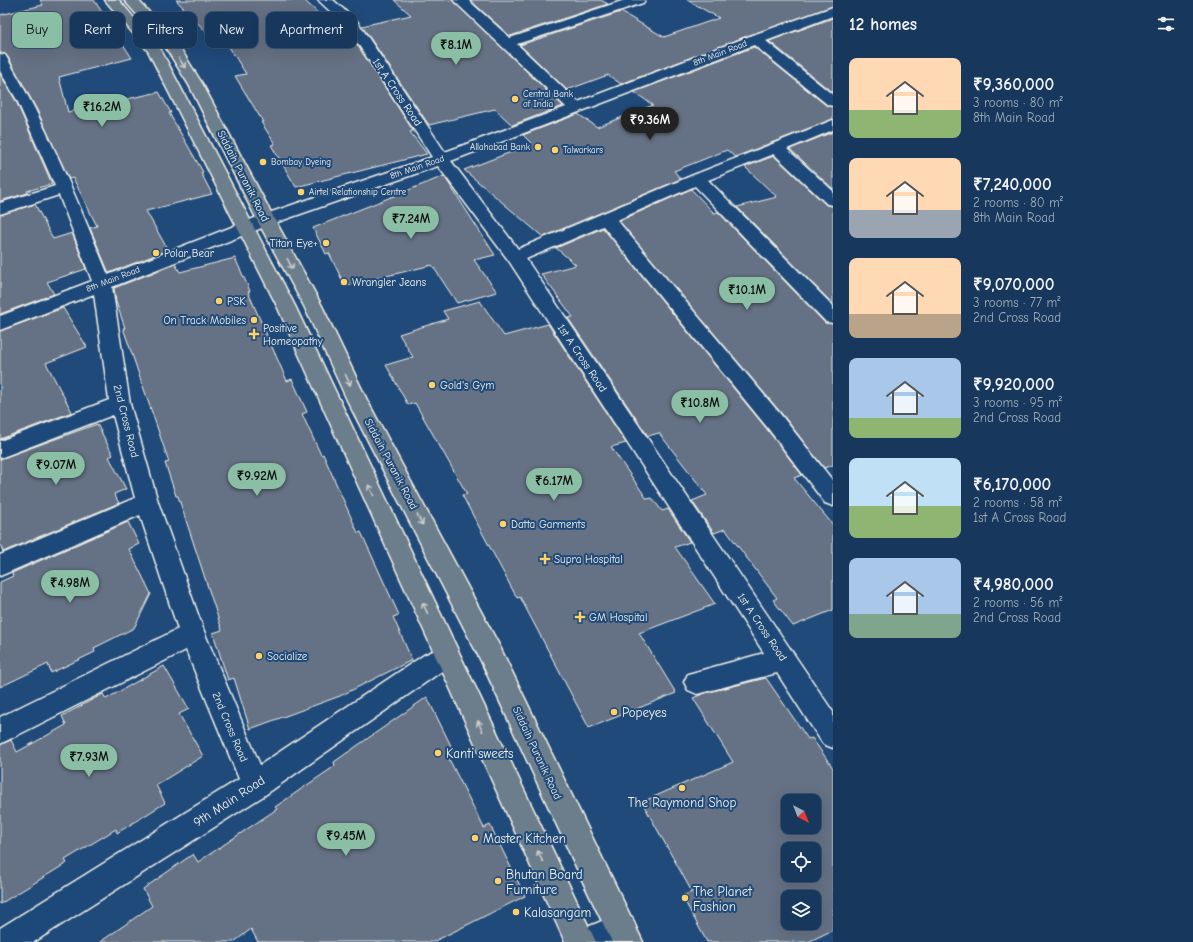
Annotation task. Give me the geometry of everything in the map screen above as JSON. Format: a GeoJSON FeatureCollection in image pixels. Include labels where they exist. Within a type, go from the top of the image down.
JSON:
{"type":"FeatureCollection","features":[{"type":"Feature","properties":{"kind":"main road","name":"Siddaih Puranik Road"},"geometry":{"type":"LineString","coordinates":[[112,0],[154,50],[286,306],[447,656],[581,942]]}},
{"type":"Feature","properties":{"kind":"main road","name":"Siddaih Puranik Road"},"geometry":{"type":"LineString","coordinates":[[131,0],[172,46],[196,85],[266,220],[313,306],[357,400],[490,653],[591,867],[625,935]]}},
{"type":"Feature","properties":{"kind":"street","name":"1st A Cross Road"},"geometry":{"type":"LineString","coordinates":[[324,0],[352,24],[441,158],[515,257],[783,660],[831,724]]}},
{"type":"Feature","properties":{"kind":"street"},"geometry":{"type":"LineString","coordinates":[[460,0],[508,43],[576,109]]}},
{"type":"Feature","properties":{"kind":"street"},"geometry":{"type":"LineString","coordinates":[[508,43],[638,0]]}},
{"type":"Feature","properties":{"kind":"street","name":"8th Main Road"},"geometry":{"type":"LineString","coordinates":[[0,323],[266,220],[576,109],[826,13]]}},
{"type":"Feature","properties":{"kind":"street"},"geometry":{"type":"LineString","coordinates":[[826,13],[833,26]]}},
{"type":"Feature","properties":{"kind":"street"},"geometry":{"type":"LineString","coordinates":[[755,39],[833,102]]}},
{"type":"Feature","properties":{"kind":"street","name":"2nd Cross Road"},"geometry":{"type":"LineString","coordinates":[[0,58],[24,100],[64,188],[102,283],[120,404],[147,502],[192,634],[255,785]]}},
{"type":"Feature","properties":{"kind":"street"},"geometry":{"type":"LineString","coordinates":[[515,257],[697,179],[833,125]]}},
{"type":"Feature","properties":{"kind":"street"},"geometry":{"type":"LineString","coordinates":[[776,147],[833,200]]}},
{"type":"Feature","properties":{"kind":"street"},"geometry":{"type":"LineString","coordinates":[[697,179],[833,317]]}},
{"type":"Feature","properties":{"kind":"street"},"geometry":{"type":"LineString","coordinates":[[0,209],[64,188]]}},
{"type":"Feature","properties":{"kind":"street"},"geometry":{"type":"LineString","coordinates":[[606,218],[774,421],[833,497]]}},
{"type":"Feature","properties":{"kind":"street"},"geometry":{"type":"LineString","coordinates":[[0,450],[120,404]]}},
{"type":"Feature","properties":{"kind":"street"},"geometry":{"type":"LineString","coordinates":[[0,566],[147,502]]}},
{"type":"Feature","properties":{"kind":"street"},"geometry":{"type":"LineString","coordinates":[[0,731],[192,634]]}},
{"type":"Feature","properties":{"kind":"street","name":"9th Main Road"},"geometry":{"type":"LineString","coordinates":[[6,942],[255,785],[433,662],[447,656]]}},
{"type":"Feature","properties":{"kind":"street"},"geometry":{"type":"LineString","coordinates":[[698,682],[783,660]]}},
{"type":"Feature","properties":{"kind":"street"},"geometry":{"type":"LineString","coordinates":[[589,942],[625,935]]}},
{"type":"Feature","properties":{"kind":"building"},"geometry":{"type":"Polygon","coordinates":[[[40,0],[94,0],[102,12],[70,12],[70,48],[125,47],[132,58],[59,77],[68,112],[159,92],[171,113],[169,113],[203,172],[201,173],[212,194],[146,211],[168,250],[109,273],[90,228],[97,226],[73,178],[69,179],[37,110],[8,57],[5,54],[0,53],[0,15],[12,12],[12,48],[62,48],[62,12],[13,12],[43,5],[40,0]]]}},
{"type":"Feature","properties":{"kind":"building"},"geometry":{"type":"Polygon","coordinates":[[[176,0],[304,0],[317,12],[266,12],[266,48],[357,48],[357,44],[412,129],[413,131],[410,132],[427,154],[296,187],[271,145],[275,144],[261,122],[263,122],[235,76],[246,74],[230,48],[258,48],[258,12],[205,12],[205,31],[197,22],[197,12],[187,12],[176,0]]]}},
{"type":"Feature","properties":{"kind":"building"},"geometry":{"type":"Polygon","coordinates":[[[394,0],[452,0],[563,106],[512,125],[495,109],[429,125],[362,26],[411,15],[394,0]]]}},
{"type":"Feature","properties":{"kind":"building"},"geometry":{"type":"Polygon","coordinates":[[[470,0],[601,0],[608,4],[510,36],[470,0]]]}},
{"type":"Feature","properties":{"kind":"building"},"geometry":{"type":"Polygon","coordinates":[[[687,0],[833,0],[833,6],[750,35],[621,84],[608,75],[567,90],[520,45],[621,12],[664,37],[719,18],[687,0]]]}},
{"type":"Feature","properties":{"kind":"building"},"geometry":{"type":"Polygon","coordinates":[[[833,18],[833,93],[769,41],[833,18]]]}},
{"type":"Feature","properties":{"kind":"building"},"geometry":{"type":"Polygon","coordinates":[[[754,47],[827,106],[833,107],[833,119],[735,157],[727,150],[674,171],[681,179],[543,237],[464,170],[532,144],[523,135],[578,114],[597,127],[653,105],[634,92],[754,47]]]}},
{"type":"Feature","properties":{"kind":"building"},"geometry":{"type":"Polygon","coordinates":[[[0,74],[16,101],[52,184],[0,201],[0,74]]]}},
{"type":"Feature","properties":{"kind":"building"},"geometry":{"type":"Polygon","coordinates":[[[833,132],[833,189],[790,149],[833,132]]]}},
{"type":"Feature","properties":{"kind":"building"},"geometry":{"type":"Polygon","coordinates":[[[774,156],[826,205],[833,206],[833,304],[737,207],[777,197],[745,167],[774,156]]]}},
{"type":"Feature","properties":{"kind":"building"},"geometry":{"type":"Polygon","coordinates":[[[444,176],[495,255],[474,260],[497,292],[457,303],[432,265],[345,286],[329,253],[326,254],[313,228],[444,176]]]}},
{"type":"Feature","properties":{"kind":"building"},"geometry":{"type":"Polygon","coordinates":[[[691,189],[714,213],[718,212],[825,323],[833,324],[833,465],[824,468],[782,414],[619,221],[691,189]]]}},
{"type":"Feature","properties":{"kind":"building"},"geometry":{"type":"Polygon","coordinates":[[[35,204],[53,239],[72,233],[86,269],[47,282],[54,294],[0,314],[0,215],[35,204]]]}},
{"type":"Feature","properties":{"kind":"building"},"geometry":{"type":"Polygon","coordinates":[[[603,228],[766,428],[802,475],[794,478],[833,525],[833,610],[793,626],[773,600],[777,598],[725,529],[714,533],[692,501],[707,495],[659,433],[648,436],[568,318],[573,317],[541,274],[576,265],[556,248],[603,228]]]}},
{"type":"Feature","properties":{"kind":"building"},"geometry":{"type":"Polygon","coordinates":[[[235,258],[250,291],[248,292],[287,381],[292,379],[307,412],[302,414],[321,455],[323,454],[358,533],[361,532],[399,615],[393,617],[412,660],[340,696],[250,729],[234,678],[228,680],[213,633],[222,630],[178,496],[176,496],[165,463],[169,462],[123,328],[125,328],[116,302],[114,288],[175,264],[180,272],[235,258]]]}},
{"type":"Feature","properties":{"kind":"building"},"geometry":{"type":"Polygon","coordinates":[[[480,301],[504,336],[548,324],[626,443],[611,447],[647,499],[652,498],[662,511],[668,509],[690,542],[675,547],[715,604],[639,633],[676,693],[589,728],[520,597],[517,598],[462,495],[467,494],[415,403],[408,405],[386,365],[413,357],[399,334],[448,319],[443,311],[480,301]]]}},
{"type":"Feature","properties":{"kind":"building"},"geometry":{"type":"Polygon","coordinates":[[[63,308],[87,347],[46,363],[72,412],[0,439],[0,331],[63,308]]]}},
{"type":"Feature","properties":{"kind":"building"},"geometry":{"type":"Polygon","coordinates":[[[97,424],[113,455],[109,457],[126,489],[114,494],[119,503],[3,552],[0,544],[0,459],[97,424]]]}},
{"type":"Feature","properties":{"kind":"building"},"geometry":{"type":"Polygon","coordinates":[[[128,522],[139,544],[129,549],[151,594],[134,628],[94,648],[95,652],[51,673],[48,664],[0,687],[0,582],[13,576],[12,573],[128,522]]]}},
{"type":"Feature","properties":{"kind":"building"},"geometry":{"type":"Polygon","coordinates":[[[164,666],[189,709],[179,714],[203,756],[156,785],[165,803],[117,833],[116,829],[65,860],[67,863],[0,904],[0,745],[11,740],[17,752],[66,725],[62,716],[103,694],[106,699],[164,666]]]}},
{"type":"Feature","properties":{"kind":"building"},"geometry":{"type":"Polygon","coordinates":[[[766,678],[808,739],[812,738],[833,768],[833,930],[808,942],[707,942],[682,896],[692,892],[642,802],[733,762],[693,698],[705,693],[766,678]]]}},
{"type":"Feature","properties":{"kind":"building"},"geometry":{"type":"Polygon","coordinates":[[[427,697],[454,752],[447,755],[484,828],[490,825],[525,896],[433,942],[258,942],[251,929],[234,942],[100,942],[152,906],[143,889],[193,854],[198,862],[277,809],[275,807],[335,766],[334,762],[427,697]]]}},
{"type":"Feature","properties":{"kind":"place","name":"Central Bank of India"},"geometry":{"type":"Point","coordinates":[515,99]}},
{"type":"Feature","properties":{"kind":"place","name":"Allahabad Bank"},"geometry":{"type":"Point","coordinates":[538,147]}},
{"type":"Feature","properties":{"kind":"place","name":"Talwarkars"},"geometry":{"type":"Point","coordinates":[555,150]}},
{"type":"Feature","properties":{"kind":"place","name":"Bombay Dyeing"},"geometry":{"type":"Point","coordinates":[263,162]}},
{"type":"Feature","properties":{"kind":"place","name":"Airtel Relationship Centre"},"geometry":{"type":"Point","coordinates":[301,192]}},
{"type":"Feature","properties":{"kind":"place","name":"Titan Eye+"},"geometry":{"type":"Point","coordinates":[326,243]}},
{"type":"Feature","properties":{"kind":"place","name":"Polar Bear"},"geometry":{"type":"Point","coordinates":[156,253]}},
{"type":"Feature","properties":{"kind":"place","name":"Wrangler Jeans"},"geometry":{"type":"Point","coordinates":[344,282]}},
{"type":"Feature","properties":{"kind":"place","name":"PSK"},"geometry":{"type":"Point","coordinates":[219,301]}},
{"type":"Feature","properties":{"kind":"place","name":"On Track Mobiles"},"geometry":{"type":"Point","coordinates":[254,320]}},
{"type":"Feature","properties":{"kind":"place","name":"Positive Homeopathy"},"geometry":{"type":"Point","coordinates":[254,334]}},
{"type":"Feature","properties":{"kind":"place","name":"Gold's Gym"},"geometry":{"type":"Point","coordinates":[432,385]}},
{"type":"Feature","properties":{"kind":"place","name":"Datta Garments"},"geometry":{"type":"Point","coordinates":[503,524]}},
{"type":"Feature","properties":{"kind":"place","name":"Supra Hospital"},"geometry":{"type":"Point","coordinates":[545,559]}},
{"type":"Feature","properties":{"kind":"place","name":"GM Hospital"},"geometry":{"type":"Point","coordinates":[580,617]}},
{"type":"Feature","properties":{"kind":"place","name":"Socialize"},"geometry":{"type":"Point","coordinates":[259,656]}},
{"type":"Feature","properties":{"kind":"place","name":"Popeyes"},"geometry":{"type":"Point","coordinates":[614,712]}},
{"type":"Feature","properties":{"kind":"place","name":"Kanti sweets"},"geometry":{"type":"Point","coordinates":[438,753]}},
{"type":"Feature","properties":{"kind":"place","name":"The Raymond Shop"},"geometry":{"type":"Point","coordinates":[682,788]}},
{"type":"Feature","properties":{"kind":"place","name":"Master Kitchen"},"geometry":{"type":"Point","coordinates":[475,838]}},
{"type":"Feature","properties":{"kind":"place","name":"Bhutan Board Furniture"},"geometry":{"type":"Point","coordinates":[498,881]}},
{"type":"Feature","properties":{"kind":"place","name":"The Planet Fashion"},"geometry":{"type":"Point","coordinates":[685,898]}},
{"type":"Feature","properties":{"kind":"place","name":"Kalasangam"},"geometry":{"type":"Point","coordinates":[516,912]}}]}
